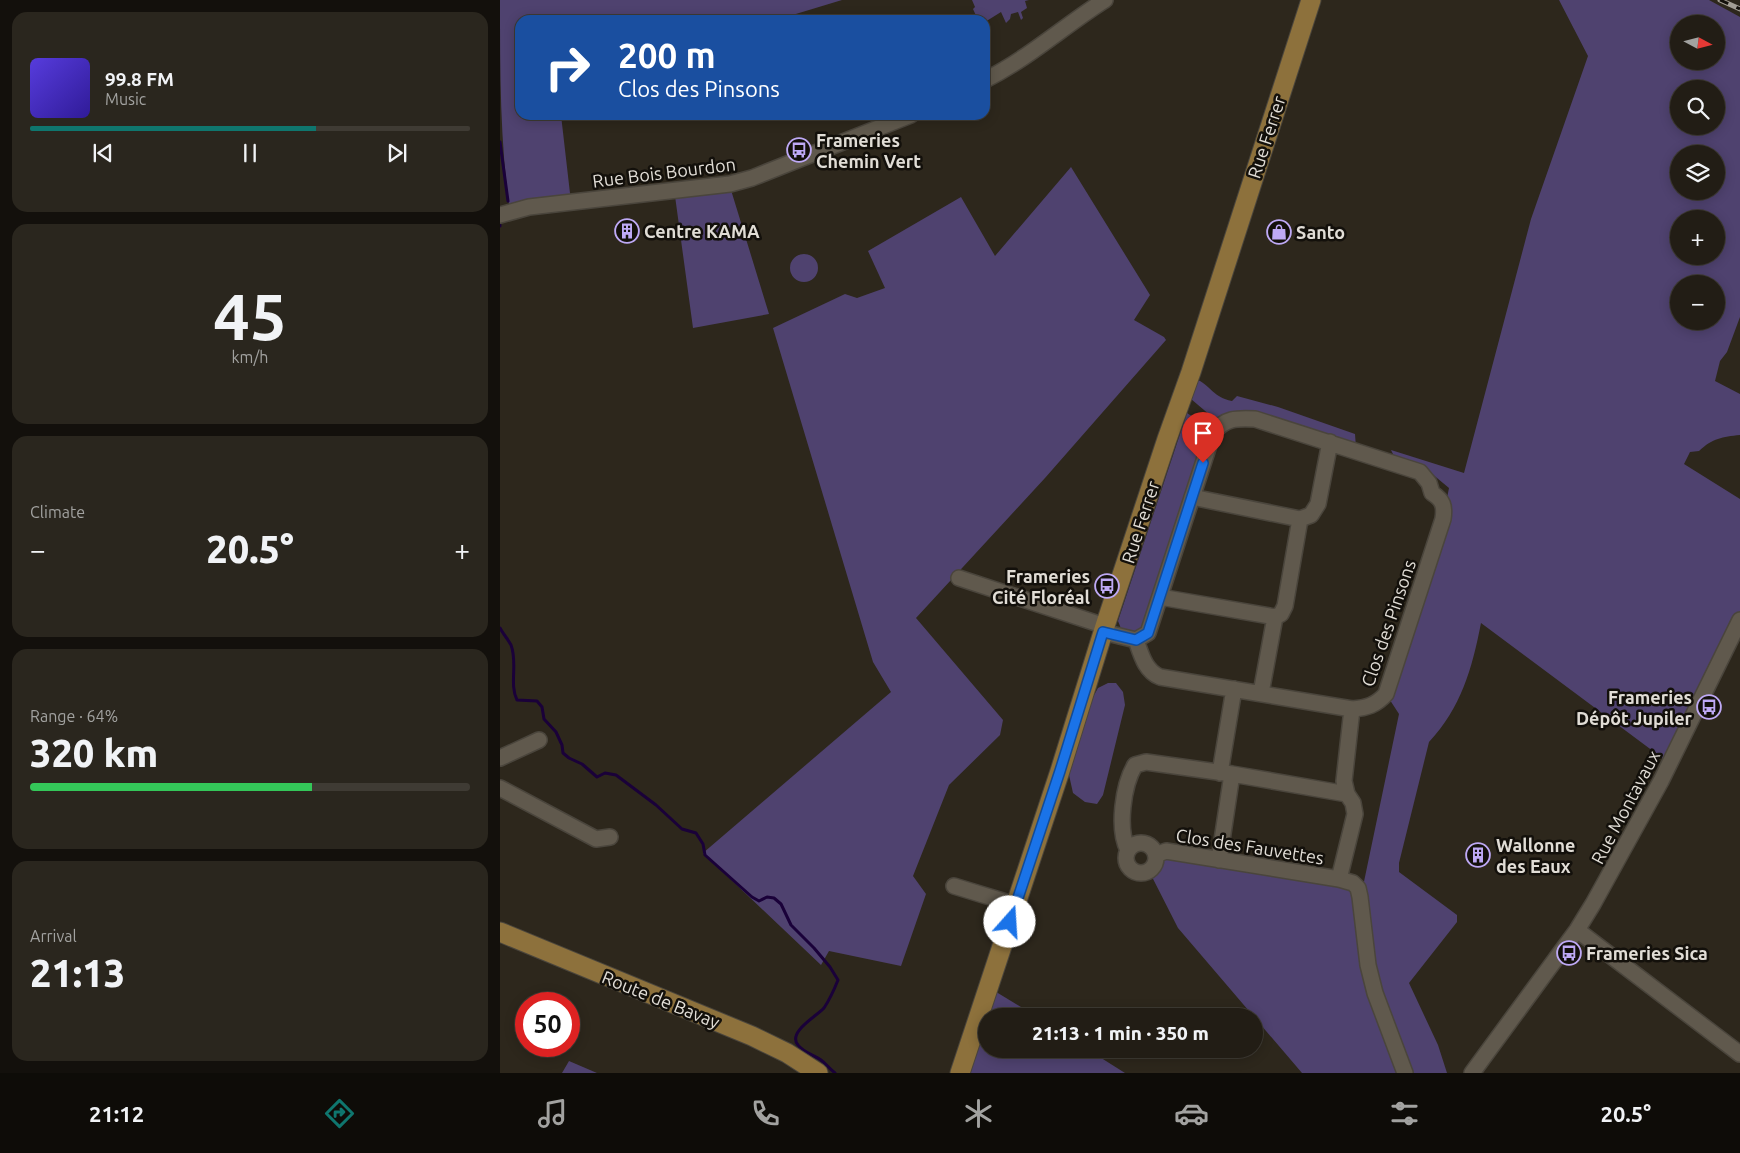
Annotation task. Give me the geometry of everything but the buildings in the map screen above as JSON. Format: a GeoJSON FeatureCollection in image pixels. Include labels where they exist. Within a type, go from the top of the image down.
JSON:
{"type":"FeatureCollection","features":[{"type":"Feature","properties":{"kind":"main road","name":"Rue Ferrer"},"geometry":{"type":"LineString","coordinates":[[960,1073],[1060,771],[1104,629],[1167,438],[1191,372],[1311,0]]}},
{"type":"Feature","properties":{"kind":"main road","name":"Route de Bavay"},"geometry":{"type":"LineString","coordinates":[[500,932],[752,1036],[787,1052],[818,1073]]}},
{"type":"Feature","properties":{"kind":"street"},"geometry":{"type":"LineString","coordinates":[[990,77],[1033,52],[1062,29],[1106,0]]}},
{"type":"Feature","properties":{"kind":"street","name":"Rue Bois Bourdon"},"geometry":{"type":"LineString","coordinates":[[500,215],[529,207],[730,184],[752,178],[898,120]]}},
{"type":"Feature","properties":{"kind":"street"},"geometry":{"type":"LineString","coordinates":[[959,578],[1136,640],[1148,633],[1160,597],[1192,497],[1213,433],[1220,424],[1235,419],[1255,420],[1330,442],[1318,504],[1311,514],[1300,519],[1192,497]]}},
{"type":"Feature","properties":{"kind":"street","name":"Clos des Pinsons"},"geometry":{"type":"LineString","coordinates":[[1136,640],[1145,663],[1156,675],[1352,708],[1370,706],[1379,702],[1386,694],[1441,526],[1445,508],[1441,499],[1432,493],[1429,483],[1420,472],[1330,442]]}},
{"type":"Feature","properties":{"kind":"street"},"geometry":{"type":"LineString","coordinates":[[1160,597],[1276,617],[1281,614],[1285,606],[1300,519]]}},
{"type":"Feature","properties":{"kind":"street"},"geometry":{"type":"LineString","coordinates":[[1261,693],[1276,617]]}},
{"type":"Feature","properties":{"kind":"street","name":"Rue Montavaux"},"geometry":{"type":"LineString","coordinates":[[1472,1073],[1577,930],[1608,878],[1660,781],[1740,620]]}},
{"type":"Feature","properties":{"kind":"street"},"geometry":{"type":"LineString","coordinates":[[1219,860],[1234,689]]}},
{"type":"Feature","properties":{"kind":"street"},"geometry":{"type":"LineString","coordinates":[[1352,708],[1344,782],[1347,794],[1353,803],[1355,814],[1339,879],[1353,883],[1358,888],[1368,965],[1374,993],[1405,1073]]}},
{"type":"Feature","properties":{"kind":"street"},"geometry":{"type":"LineString","coordinates":[[500,758],[539,740]]}},
{"type":"Feature","properties":{"kind":"street"},"geometry":{"type":"LineString","coordinates":[[1128,850],[1123,837],[1121,819],[1130,773],[1135,765],[1146,762],[1347,794]]}},
{"type":"Feature","properties":{"kind":"street"},"geometry":{"type":"LineString","coordinates":[[500,788],[596,839],[610,837]]}},
{"type":"Feature","properties":{"kind":"street"},"geometry":{"type":"LineString","coordinates":[[1136,844],[1146,844],[1154,850],[1156,855],[1152,868],[1144,873],[1137,873],[1127,863],[1126,854],[1136,844]]}},
{"type":"Feature","properties":{"kind":"street","name":"Clos des Fauvettes"},"geometry":{"type":"LineString","coordinates":[[1156,855],[1166,851],[1339,879]]}},
{"type":"Feature","properties":{"kind":"street"},"geometry":{"type":"LineString","coordinates":[[954,886],[1016,905]]}},
{"type":"Feature","properties":{"kind":"street"},"geometry":{"type":"LineString","coordinates":[[1577,930],[1740,1054]]}},
{"type":"Feature","properties":{"kind":"shaded area"},"geometry":{"type":"Polygon","coordinates":[[[500,0],[842,0],[792,15],[515,15],[515,120],[562,120],[571,202],[510,212],[502,133],[500,0]]]}},
{"type":"Feature","properties":{"kind":"shaded area"},"geometry":{"type":"Polygon","coordinates":[[[972,0],[1029,0],[1025,1],[1027,8],[1021,12],[1023,18],[1021,20],[1018,12],[1011,14],[1010,19],[1006,23],[1001,12],[990,19],[990,15],[976,15],[973,9],[975,7],[972,0]]]}},
{"type":"Feature","properties":{"kind":"shaded area"},"geometry":{"type":"Polygon","coordinates":[[[1559,0],[1709,0],[1740,17],[1740,317],[1727,352],[1720,361],[1715,381],[1740,394],[1740,435],[1718,439],[1699,451],[1690,452],[1684,464],[1740,499],[1740,620],[1669,763],[1481,623],[1474,656],[1464,687],[1449,716],[1429,742],[1399,863],[1399,872],[1457,915],[1457,922],[1409,983],[1438,1045],[1447,1073],[1302,1073],[1263,1027],[1263,1008],[1246,1008],[1178,928],[1149,871],[1155,863],[1156,855],[1339,879],[1361,896],[1399,714],[1386,694],[1445,508],[1449,488],[1431,473],[1396,460],[1391,450],[1464,473],[1531,219],[1588,56],[1559,0]]]}},
{"type":"Feature","properties":{"kind":"shaded area"},"geometry":{"type":"Polygon","coordinates":[[[1071,167],[1150,295],[1134,320],[1166,340],[1045,478],[916,618],[1003,720],[1000,735],[949,785],[913,876],[926,894],[901,966],[829,951],[821,965],[703,853],[891,692],[873,662],[773,328],[845,294],[857,298],[885,288],[868,251],[961,197],[995,256],[1071,167]]]}},
{"type":"Feature","properties":{"kind":"shaded area"},"geometry":{"type":"Polygon","coordinates":[[[731,190],[769,314],[693,328],[675,196],[731,190]]]}},
{"type":"Feature","properties":{"kind":"shaded area"},"geometry":{"type":"Polygon","coordinates":[[[804,254],[814,258],[818,268],[814,278],[804,282],[794,278],[790,268],[794,258],[804,254]]]}},
{"type":"Feature","properties":{"kind":"shaded area"},"geometry":{"type":"Polygon","coordinates":[[[1198,380],[1226,399],[1232,401],[1237,396],[1278,407],[1355,434],[1356,448],[1247,413],[1217,421],[1191,399],[1198,380]]]}},
{"type":"Feature","properties":{"kind":"shaded area"},"geometry":{"type":"Polygon","coordinates":[[[1187,413],[1211,429],[1146,629],[1135,634],[1122,631],[1118,621],[1187,413]]]}},
{"type":"Feature","properties":{"kind":"shaded area"},"geometry":{"type":"Polygon","coordinates":[[[1108,683],[1116,683],[1123,692],[1125,705],[1103,795],[1097,804],[1085,802],[1073,793],[1069,775],[1093,697],[1098,688],[1108,683]]]}},
{"type":"Feature","properties":{"kind":"shaded area"},"geometry":{"type":"Polygon","coordinates":[[[988,987],[1023,1008],[981,1008],[988,987]]]}},
{"type":"Feature","properties":{"kind":"shaded area"},"geometry":{"type":"Polygon","coordinates":[[[978,1018],[978,1058],[1101,1058],[1125,1073],[960,1073],[978,1018]]]}},
{"type":"Feature","properties":{"kind":"shaded area"},"geometry":{"type":"Polygon","coordinates":[[[569,1061],[597,1073],[562,1073],[569,1061]]]}},
{"type":"Feature","properties":{"kind":"waterway"},"geometry":{"type":"LineString","coordinates":[[500,142],[508,201]]}},
{"type":"Feature","properties":{"kind":"waterway"},"geometry":{"type":"LineString","coordinates":[[500,628],[511,645],[513,652],[514,687],[517,700],[537,701],[542,707],[544,719],[556,732],[562,745],[563,753],[582,764],[597,777],[605,773],[616,775],[656,805],[682,829],[696,833],[703,844],[705,855],[752,897],[759,901],[767,897],[774,898],[781,904],[791,925],[830,967],[838,980],[833,991],[824,1008],[804,1025],[796,1035],[796,1040],[800,1047],[821,1060],[835,1073]]}},
{"type":"Feature","properties":{"kind":"railway"},"geometry":{"type":"LineString","coordinates":[[1720,0],[1740,9]]}},
{"type":"Feature","properties":{"kind":"place","name":"Frameries Chemin Vert"},"geometry":{"type":"Point","coordinates":[799,150]}},
{"type":"Feature","properties":{"kind":"place","name":"Centre KAMA"},"geometry":{"type":"Point","coordinates":[627,231]}},
{"type":"Feature","properties":{"kind":"place","name":"Santo"},"geometry":{"type":"Point","coordinates":[1279,232]}},
{"type":"Feature","properties":{"kind":"place","name":"Frameries Cité Floréal"},"geometry":{"type":"Point","coordinates":[1107,586]}},
{"type":"Feature","properties":{"kind":"place","name":"Frameries Dépôt Jupiler"},"geometry":{"type":"Point","coordinates":[1709,707]}},
{"type":"Feature","properties":{"kind":"place","name":"Wallonne des Eaux"},"geometry":{"type":"Point","coordinates":[1478,855]}},
{"type":"Feature","properties":{"kind":"place","name":"Frameries Sica"},"geometry":{"type":"Point","coordinates":[1569,953]}},
{"type":"Feature","properties":{"kind":"route"},"geometry":{"type":"LineString","coordinates":[[1010,922],[1060,771],[1103,632],[1136,640],[1148,633],[1203,463]]}}]}
